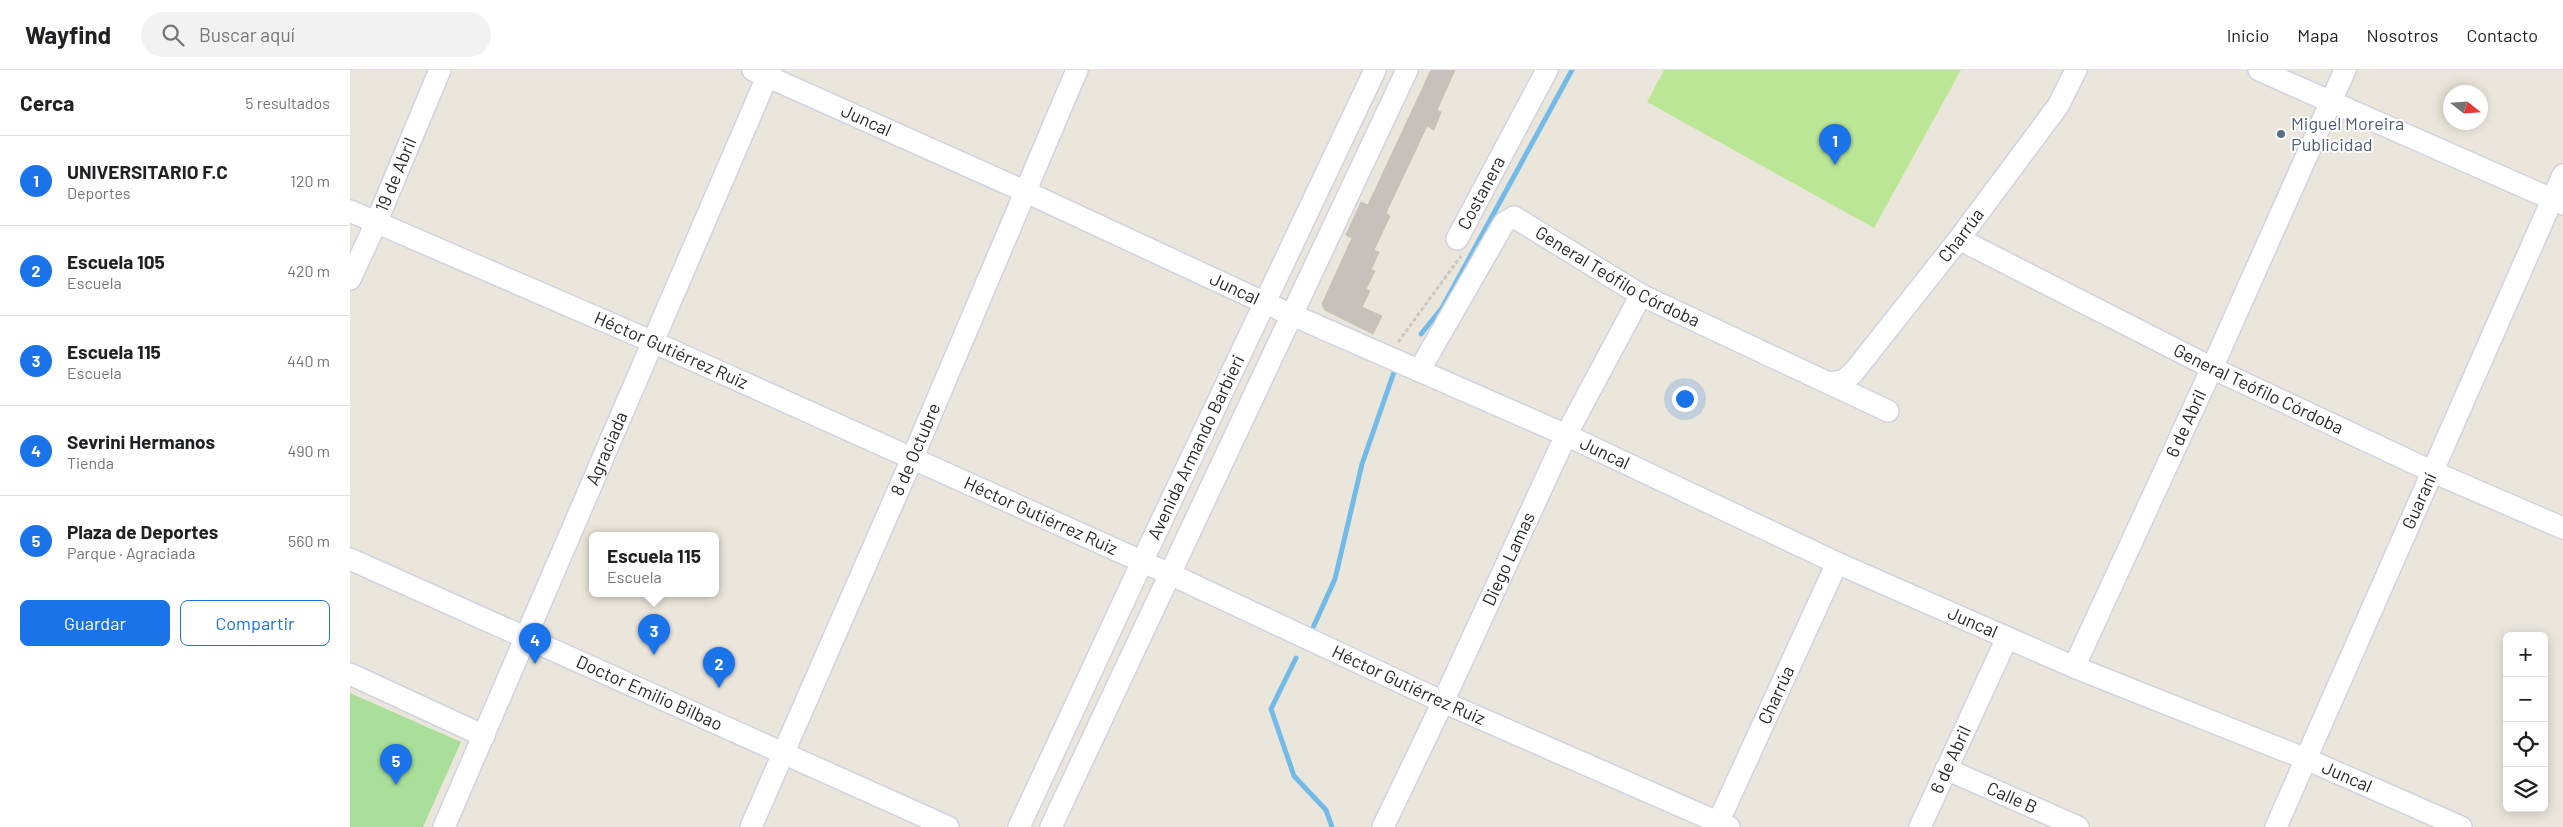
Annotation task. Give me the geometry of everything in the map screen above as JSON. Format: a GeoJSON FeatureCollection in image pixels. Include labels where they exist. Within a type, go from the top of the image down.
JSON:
{"type":"FeatureCollection","features":[{"type":"Feature","properties":{"kind":"street","name":"19 de Abril"},"geometry":{"type":"LineString","coordinates":[[350,278],[376,223],[440,70]]}},
{"type":"Feature","properties":{"kind":"street","name":"8 de Octubre"},"geometry":{"type":"LineString","coordinates":[[751,827],[912,459],[1024,191],[1077,70]]}},
{"type":"Feature","properties":{"kind":"street","name":"Avenida Armando Barbieri"},"geometry":{"type":"LineString","coordinates":[[1019,827],[1375,70]]}},
{"type":"Feature","properties":{"kind":"street","name":"Avenida Armando Barbieri"},"geometry":{"type":"LineString","coordinates":[[1051,827],[1172,575],[1407,70]]}},
{"type":"Feature","properties":{"kind":"street","name":"Costanera"},"geometry":{"type":"LineString","coordinates":[[1457,239],[1547,70]]}},
{"type":"Feature","properties":{"kind":"street","name":"Charrúa"},"geometry":{"type":"LineString","coordinates":[[1829,383],[1843,380],[1853,373],[1959,239],[2058,106],[2076,70]]}},
{"type":"Feature","properties":{"kind":"street"},"geometry":{"type":"LineString","coordinates":[[2259,70],[2558,202]]}},
{"type":"Feature","properties":{"kind":"street","name":"6 de Abril"},"geometry":{"type":"LineString","coordinates":[[2074,667],[2212,368],[2345,70]]}},
{"type":"Feature","properties":{"kind":"street","name":"Juncal"},"geometry":{"type":"LineString","coordinates":[[763,72],[1265,303],[1566,435],[1837,563],[2074,667],[2306,759],[2461,827]]}},
{"type":"Feature","properties":{"kind":"street","name":"Agraciada"},"geometry":{"type":"LineString","coordinates":[[444,827],[653,342],[763,72]]}},
{"type":"Feature","properties":{"kind":"street","name":"Guaraní"},"geometry":{"type":"LineString","coordinates":[[2276,827],[2433,472],[2558,202],[2563,175]]}},
{"type":"Feature","properties":{"kind":"street","name":"Héctor Gutiérrez Ruiz"},"geometry":{"type":"LineString","coordinates":[[350,211],[653,342],[1172,575],[1444,702],[1721,825]]}},
{"type":"Feature","properties":{"kind":"street","name":"General Teófilo Córdoba"},"geometry":{"type":"LineString","coordinates":[[1419,371],[1504,223],[1514,217],[1641,295],[1888,411]]}},
{"type":"Feature","properties":{"kind":"street","name":"General Teófilo Córdoba"},"geometry":{"type":"LineString","coordinates":[[1959,239],[2212,368],[2433,472],[2563,528]]}},
{"type":"Feature","properties":{"kind":"street","name":"Diego Lamas"},"geometry":{"type":"LineString","coordinates":[[1383,827],[1444,702],[1566,435],[1641,295]]}},
{"type":"Feature","properties":{"kind":"street","name":"Doctor Emilio Bilbao"},"geometry":{"type":"LineString","coordinates":[[350,559],[948,827]]}},
{"type":"Feature","properties":{"kind":"street","name":"Charrúa"},"geometry":{"type":"LineString","coordinates":[[1721,825],[1837,563]]}},
{"type":"Feature","properties":{"kind":"street","name":"6 de Abril"},"geometry":{"type":"LineString","coordinates":[[1920,827],[2007,638]]}},
{"type":"Feature","properties":{"kind":"street"},"geometry":{"type":"LineString","coordinates":[[350,674],[484,736]]}},
{"type":"Feature","properties":{"kind":"street","name":"Calle B"},"geometry":{"type":"LineString","coordinates":[[1946,769],[2078,827]]}},
{"type":"Feature","properties":{"kind":"path","name":"Costanera"},"geometry":{"type":"LineString","coordinates":[[1384,355],[1404,335],[1465,251],[1457,239]]}},
{"type":"Feature","properties":{"kind":"green space"},"geometry":{"type":"Polygon","coordinates":[[[1664,70],[1961,70],[1874,228],[1647,102],[1664,70]]]}},
{"type":"Feature","properties":{"kind":"green space"},"geometry":{"type":"Polygon","coordinates":[[[350,693],[461,742],[423,827],[350,827],[350,693]]]}},
{"type":"Feature","properties":{"kind":"building"},"geometry":{"type":"Polygon","coordinates":[[[1431,70],[1455,70],[1437,110],[1441,112],[1434,130],[1427,126],[1386,213],[1390,216],[1374,250],[1379,252],[1371,270],[1375,271],[1366,289],[1370,291],[1362,307],[1382,316],[1373,334],[1325,310],[1322,304],[1352,238],[1346,235],[1361,202],[1368,205],[1431,70]]]}},
{"type":"Feature","properties":{"kind":"waterway"},"geometry":{"type":"LineString","coordinates":[[1421,334],[1442,308],[1572,70]]}},
{"type":"Feature","properties":{"kind":"waterway"},"geometry":{"type":"LineString","coordinates":[[1311,632],[1335,579],[1362,464],[1394,372]]}},
{"type":"Feature","properties":{"kind":"waterway"},"geometry":{"type":"LineString","coordinates":[[1296,658],[1271,709],[1294,776],[1326,810],[1332,827]]}},
{"type":"Feature","properties":{"kind":"place","name":"Miguel Moreira Publicidad"},"geometry":{"type":"Point","coordinates":[2281,134]}},
{"type":"Feature","properties":{"kind":"place","name":"UNIVERSITARIO F.C"},"geometry":{"type":"Point","coordinates":[1835,165]}},
{"type":"Feature","properties":{"kind":"place","name":"Escuela 115"},"geometry":{"type":"Point","coordinates":[654,655]}},
{"type":"Feature","properties":{"kind":"place","name":"Sevrini Hermanos"},"geometry":{"type":"Point","coordinates":[535,664]}},
{"type":"Feature","properties":{"kind":"place","name":"Escuela 105"},"geometry":{"type":"Point","coordinates":[719,688]}},
{"type":"Feature","properties":{"kind":"place","name":"Plaza de Deportes"},"geometry":{"type":"Point","coordinates":[396,785]}}]}
